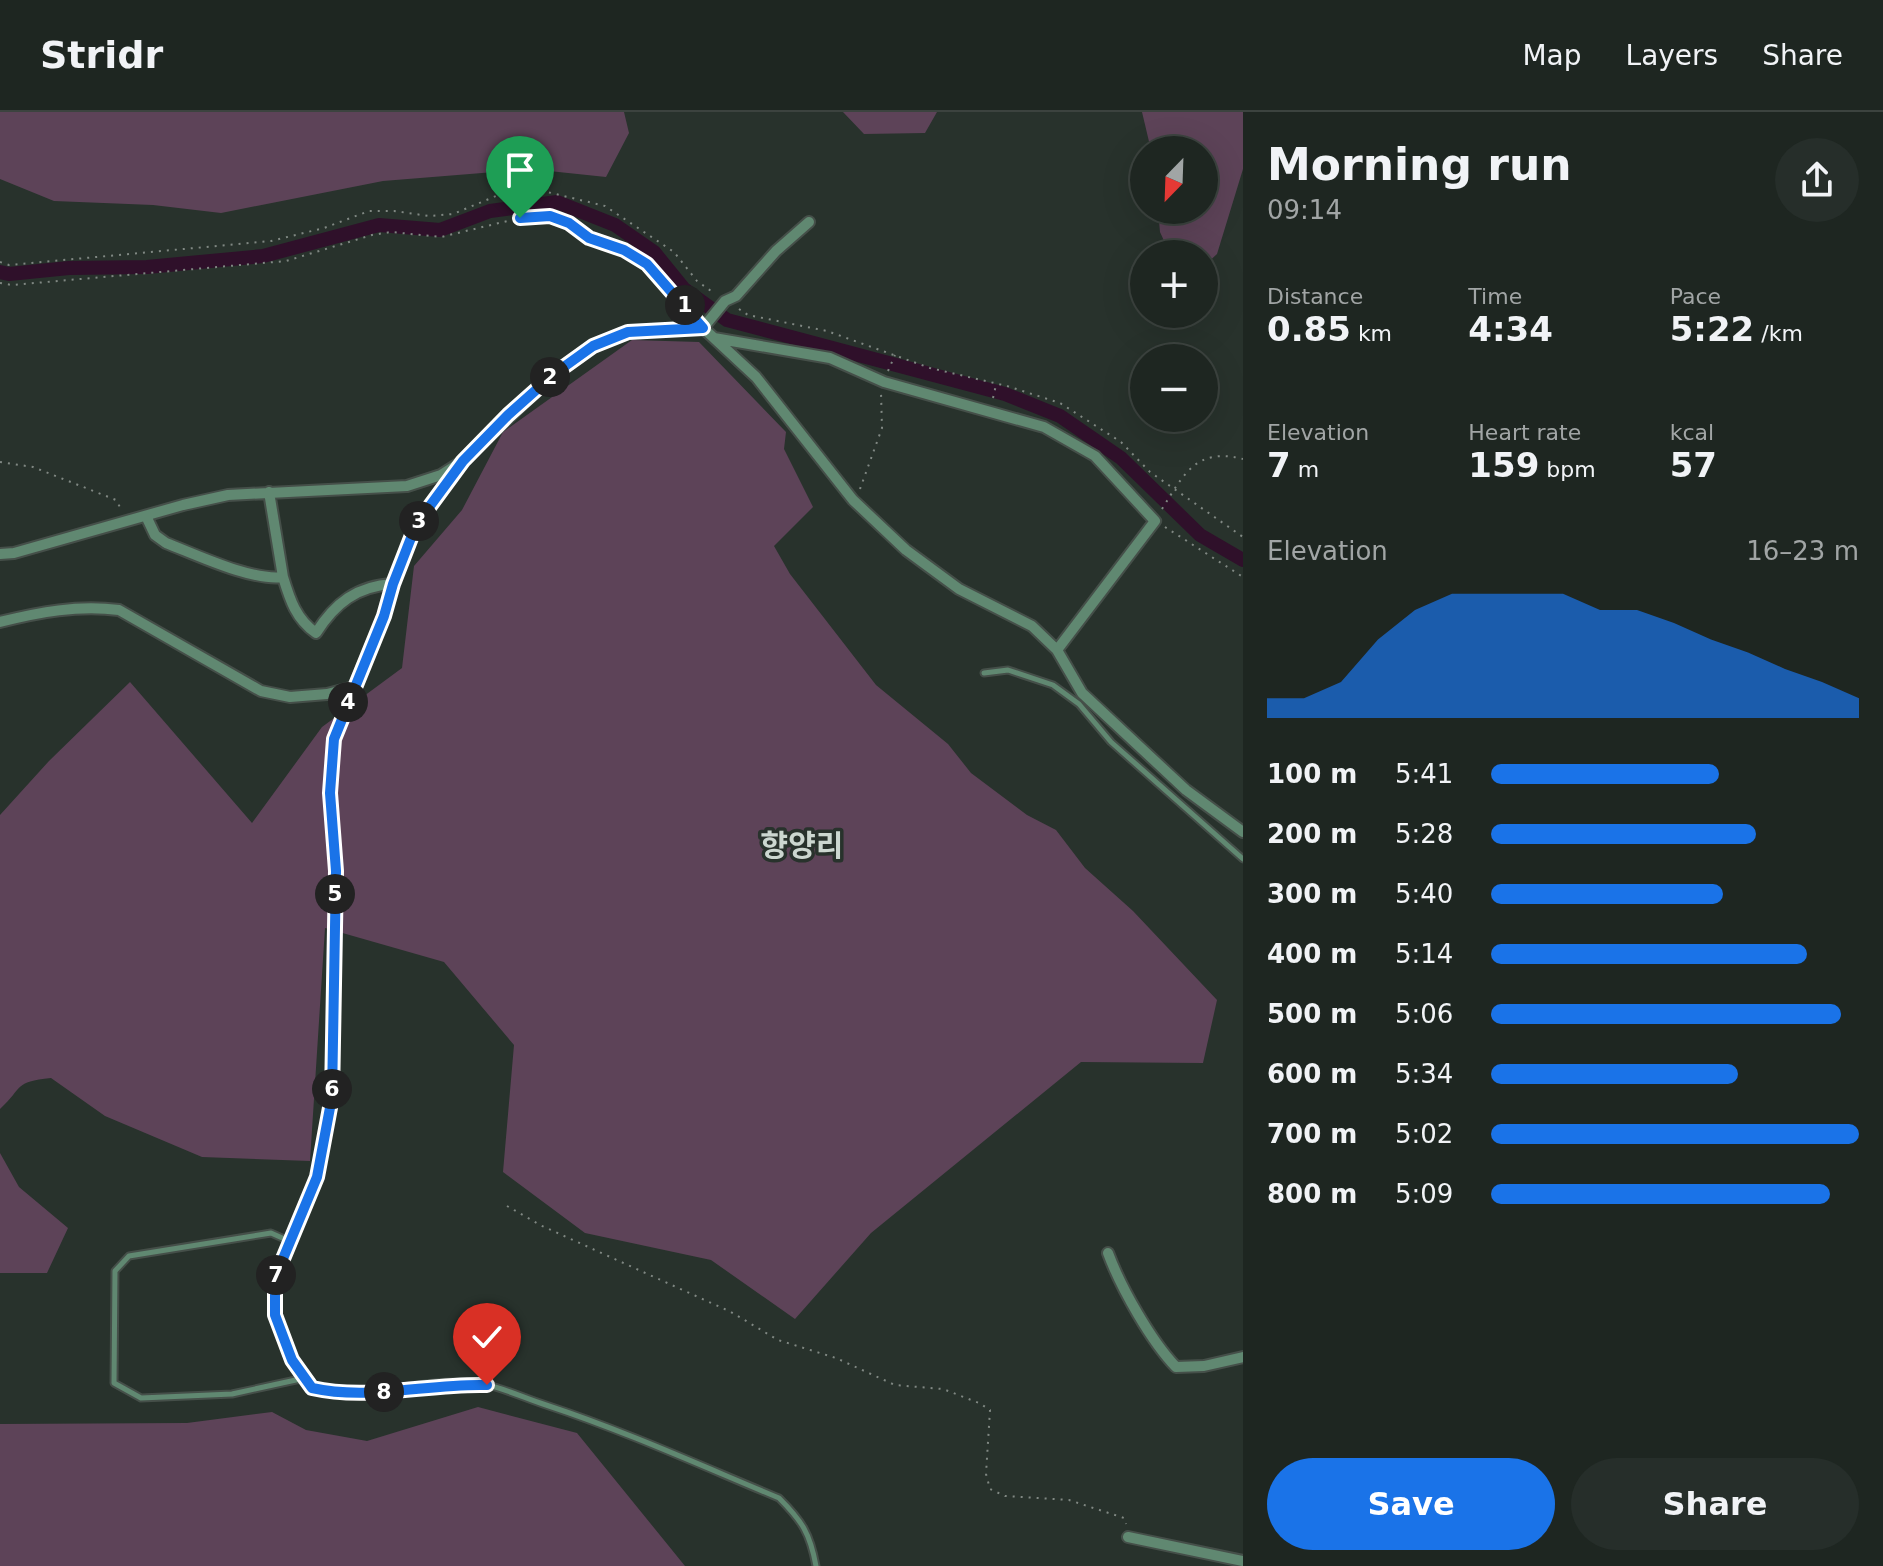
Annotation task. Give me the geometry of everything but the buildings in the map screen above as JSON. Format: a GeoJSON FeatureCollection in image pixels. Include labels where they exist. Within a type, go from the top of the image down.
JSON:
{"type":"FeatureCollection","features":[{"type":"Feature","properties":{"kind":"street"},"geometry":{"type":"LineString","coordinates":[[703,328],[724,302],[736,296],[776,251],[809,222]]}},
{"type":"Feature","properties":{"kind":"street"},"geometry":{"type":"LineString","coordinates":[[0,622],[50,610],[92,607],[119,610],[261,691],[290,697],[327,694],[354,687],[384,616],[416,525],[463,461],[554,374],[593,346],[628,332],[703,328],[756,377],[853,500],[906,550],[959,589],[1032,626],[1057,650],[1082,693],[1186,790],[1243,832]]}},
{"type":"Feature","properties":{"kind":"street"},"geometry":{"type":"LineString","coordinates":[[714,338],[830,358],[884,382],[1044,427],[1095,456],[1155,521],[1057,650]]}},
{"type":"Feature","properties":{"kind":"street"},"geometry":{"type":"LineString","coordinates":[[0,554],[14,553],[228,495],[407,486],[441,475],[463,461]]}},
{"type":"Feature","properties":{"kind":"street"},"geometry":{"type":"LineString","coordinates":[[269,492],[283,577],[291,603],[304,624],[316,633],[328,614],[346,597],[393,584]]}},
{"type":"Feature","properties":{"kind":"street"},"geometry":{"type":"LineString","coordinates":[[146,516],[155,535],[166,543],[256,574],[283,577]]}},
{"type":"Feature","properties":{"kind":"street"},"geometry":{"type":"LineString","coordinates":[[1108,1253],[1118,1280],[1161,1352],[1176,1367],[1204,1366],[1243,1357]]}},
{"type":"Feature","properties":{"kind":"street"},"geometry":{"type":"LineString","coordinates":[[1128,1537],[1243,1561]]}},
{"type":"Feature","properties":{"kind":"lane"},"geometry":{"type":"LineString","coordinates":[[984,673],[1008,670],[1053,685],[1070,697],[1111,742],[1243,859]]}},
{"type":"Feature","properties":{"kind":"lane"},"geometry":{"type":"LineString","coordinates":[[354,687],[334,739],[330,793],[336,871],[332,1097],[317,1177],[275,1278],[275,1315],[292,1360],[312,1388],[337,1394],[448,1384],[487,1385],[594,1421],[779,1498],[798,1517],[811,1539],[816,1566]]}},
{"type":"Feature","properties":{"kind":"lane"},"geometry":{"type":"LineString","coordinates":[[289,1241],[271,1233],[129,1256],[115,1271],[114,1383],[141,1398],[232,1394],[305,1378]]}},
{"type":"Feature","properties":{"kind":"path"},"geometry":{"type":"LineString","coordinates":[[0,262],[9,265],[89,259],[271,241],[324,228],[369,211],[429,216],[453,214],[496,196],[539,190],[605,206],[674,252],[697,281],[724,302],[748,315],[827,331],[930,368],[1060,403],[1121,442],[1150,472],[1243,537]]}},
{"type":"Feature","properties":{"kind":"path"},"geometry":{"type":"LineString","coordinates":[[0,283],[12,285],[286,261],[372,235],[391,232],[441,237],[520,218],[550,216],[569,223],[589,238],[624,250],[647,264],[703,328]]}},
{"type":"Feature","properties":{"kind":"path"},"geometry":{"type":"LineString","coordinates":[[853,500],[863,485],[882,428],[880,398],[895,354]]}},
{"type":"Feature","properties":{"kind":"path"},"geometry":{"type":"LineString","coordinates":[[989,413],[996,384]]}},
{"type":"Feature","properties":{"kind":"path"},"geometry":{"type":"LineString","coordinates":[[1243,459],[1226,455],[1200,460],[1181,476],[1155,521],[1243,577]]}},
{"type":"Feature","properties":{"kind":"path"},"geometry":{"type":"LineString","coordinates":[[0,462],[33,467],[116,500]]}},
{"type":"Feature","properties":{"kind":"path"},"geometry":{"type":"LineString","coordinates":[[507,1206],[540,1225],[731,1312],[778,1340],[836,1358],[895,1385],[943,1389],[979,1403],[990,1410],[986,1474],[990,1489],[1005,1496],[1069,1500],[1124,1518],[1128,1537]]}},
{"type":"Feature","properties":{"kind":"shaded area"},"geometry":{"type":"Polygon","coordinates":[[[0,112],[624,112],[629,133],[606,177],[530,169],[383,181],[221,213],[153,205],[54,201],[0,179],[0,112]]]}},
{"type":"Feature","properties":{"kind":"shaded area"},"geometry":{"type":"Polygon","coordinates":[[[843,112],[937,112],[925,133],[864,134],[843,112]]]}},
{"type":"Feature","properties":{"kind":"shaded area"},"geometry":{"type":"Polygon","coordinates":[[[1142,112],[1243,112],[1243,169],[1218,251],[1218,240],[1164,240],[1159,224],[1218,224],[1218,136],[1148,136],[1142,112]]]}},
{"type":"Feature","properties":{"kind":"shaded area"},"geometry":{"type":"Polygon","coordinates":[[[632,340],[699,342],[786,432],[784,449],[813,507],[774,546],[790,574],[876,685],[948,744],[971,773],[1027,815],[1056,830],[1085,868],[1133,911],[1217,1000],[1203,1063],[1081,1062],[871,1233],[795,1319],[711,1260],[585,1233],[503,1172],[514,1045],[444,962],[325,928],[310,1161],[202,1157],[105,1116],[51,1078],[24,1084],[0,1109],[0,815],[49,761],[130,682],[252,823],[322,727],[402,668],[414,566],[462,510],[503,432],[632,340]]]}},
{"type":"Feature","properties":{"kind":"shaded area"},"geometry":{"type":"Polygon","coordinates":[[[0,1153],[19,1187],[68,1228],[47,1273],[0,1273],[0,1153]]]}},
{"type":"Feature","properties":{"kind":"shaded area"},"geometry":{"type":"Polygon","coordinates":[[[478,1407],[577,1433],[685,1566],[0,1566],[0,1424],[187,1423],[272,1412],[306,1430],[367,1441],[478,1407]]]}},
{"type":"Feature","properties":{"kind":"waterway"},"geometry":{"type":"LineString","coordinates":[[0,272],[147,267],[263,256],[379,225],[440,230],[490,211],[557,202],[615,225],[654,252],[684,289],[727,320],[1005,394],[1060,416],[1121,458],[1200,535],[1243,560]]}},
{"type":"Feature","properties":{"kind":"district","name":"향양리"},"geometry":{"type":"Point","coordinates":[802,845]}},
{"type":"Feature","properties":{"kind":"route"},"geometry":{"type":"LineString","coordinates":[[487,1385],[448,1384],[337,1394],[312,1388],[292,1360],[275,1315],[275,1278],[317,1177],[332,1097],[336,871],[330,793],[334,739],[384,616],[416,525],[463,461],[508,415],[554,374],[593,346],[628,332],[703,328],[647,264],[624,250],[589,238],[569,223],[550,216],[520,218]]}}]}
